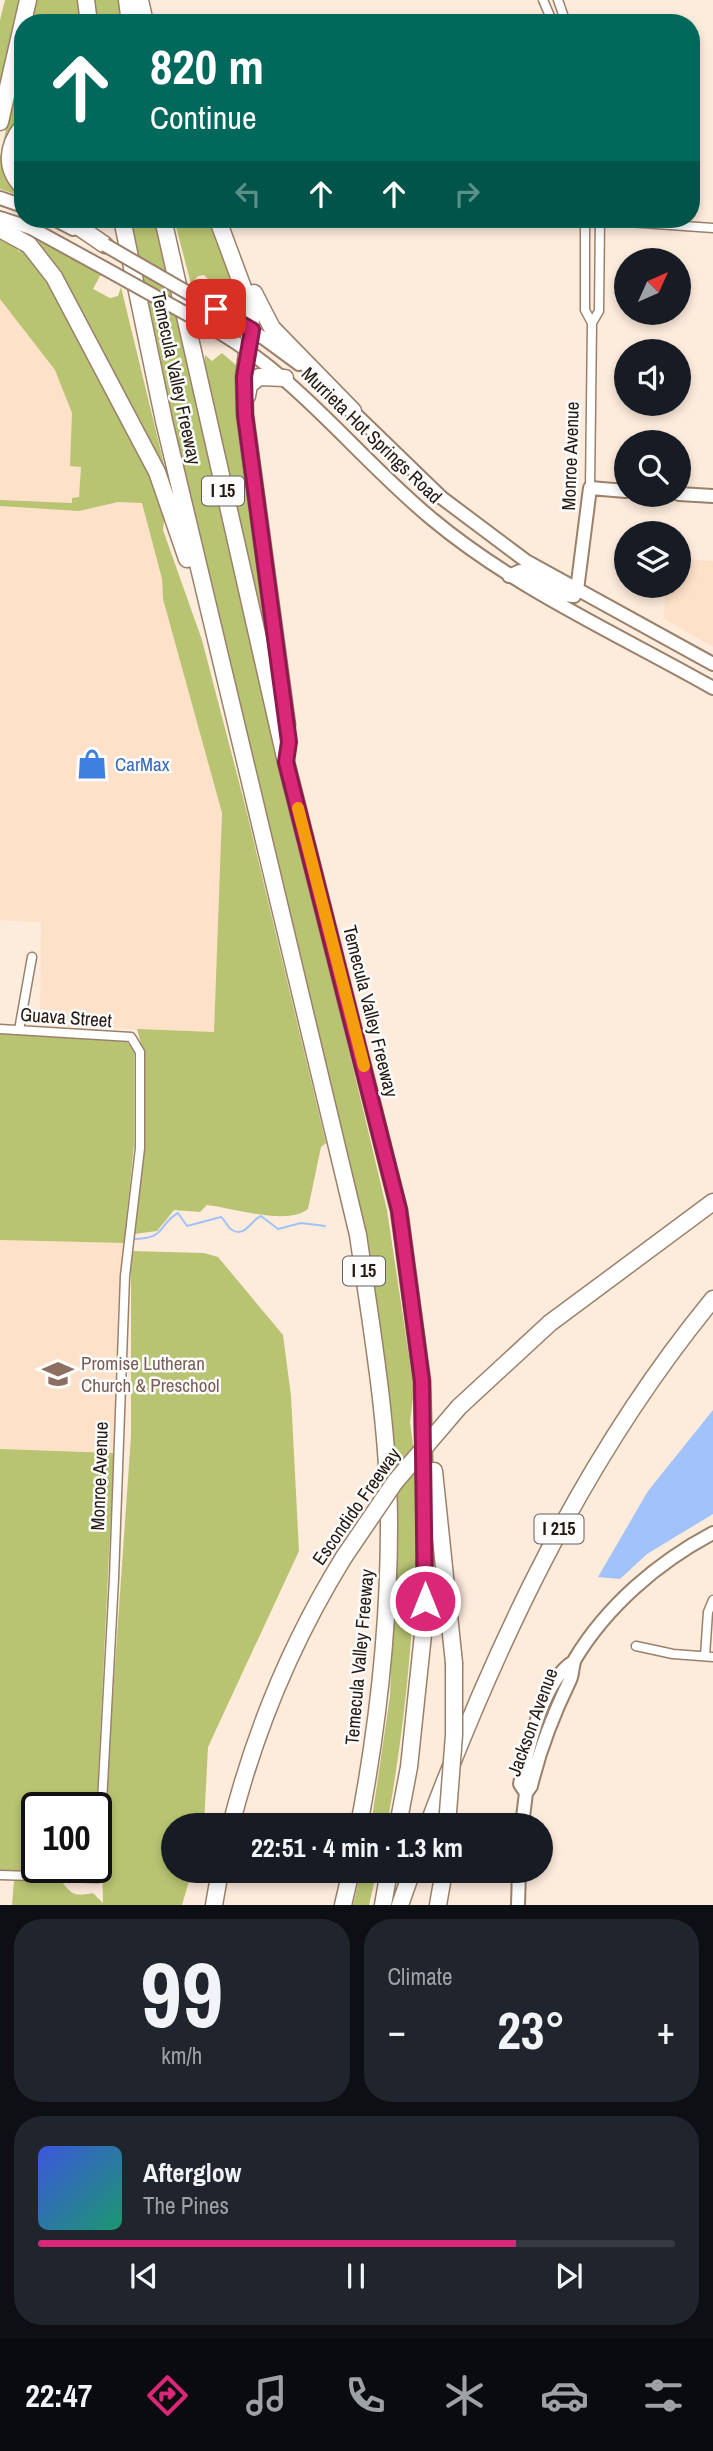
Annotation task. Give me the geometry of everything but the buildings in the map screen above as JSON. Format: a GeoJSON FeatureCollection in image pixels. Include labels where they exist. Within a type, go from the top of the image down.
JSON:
{"type":"FeatureCollection","features":[{"type":"Feature","properties":{"kind":"highway"},"geometry":{"type":"LineString","coordinates":[[0,122],[14,61]]}},
{"type":"Feature","properties":{"kind":"highway"},"geometry":{"type":"LineString","coordinates":[[14,141],[9,163],[14,172]]}},
{"type":"Feature","properties":{"kind":"highway"},"geometry":{"type":"LineString","coordinates":[[0,221],[29,245],[54,277],[151,460],[176,522],[239,728]]}},
{"type":"Feature","properties":{"kind":"highway"},"geometry":{"type":"LineString","coordinates":[[80,228],[105,245]]}},
{"type":"Feature","properties":{"kind":"highway"},"geometry":{"type":"LineString","coordinates":[[115,228],[164,421]]}},
{"type":"Feature","properties":{"kind":"highway","name":"Temecula Valley Freeway"},"geometry":{"type":"LineString","coordinates":[[124,228],[164,421],[358,1235],[377,1364],[389,1523],[386,1630],[372,1759],[361,1813]]}},
{"type":"Feature","properties":{"kind":"highway","name":"Temecula Valley Freeway"},"geometry":{"type":"LineString","coordinates":[[165,228],[286,762],[399,1210],[422,1381],[424,1625],[409,1767],[400,1813]]}},
{"type":"Feature","properties":{"kind":"highway"},"geometry":{"type":"LineString","coordinates":[[221,228],[250,301],[252,330],[244,377],[245,415],[289,742],[286,762]]}},
{"type":"Feature","properties":{"kind":"highway"},"geometry":{"type":"LineString","coordinates":[[222,228],[272,328],[353,411]]}},
{"type":"Feature","properties":{"kind":"highway"},"geometry":{"type":"LineString","coordinates":[[245,415],[249,385],[254,380],[266,375],[285,378]]}},
{"type":"Feature","properties":{"kind":"highway"},"geometry":{"type":"LineString","coordinates":[[623,1267],[713,1191]]}},
{"type":"Feature","properties":{"kind":"highway","name":"Escondido Freeway"},"geometry":{"type":"LineString","coordinates":[[234,1813],[245,1773],[281,1673],[310,1613],[395,1482],[459,1407],[514,1354],[623,1267],[713,1202]]}},
{"type":"Feature","properties":{"kind":"highway","name":"I 215"},"geometry":{"type":"LineString","coordinates":[[433,1813],[468,1720],[543,1558],[590,1474],[671,1350],[713,1299]]}},
{"type":"Feature","properties":{"kind":"highway"},"geometry":{"type":"LineString","coordinates":[[671,1350],[713,1311]]}},
{"type":"Feature","properties":{"kind":"highway"},"geometry":{"type":"LineString","coordinates":[[422,1381],[453,1663],[454,1735],[448,1813]]}},
{"type":"Feature","properties":{"kind":"highway"},"geometry":{"type":"LineString","coordinates":[[214,1905],[218,1883]]}},
{"type":"Feature","properties":{"kind":"highway"},"geometry":{"type":"LineString","coordinates":[[344,1905],[349,1883]]}},
{"type":"Feature","properties":{"kind":"highway"},"geometry":{"type":"LineString","coordinates":[[383,1905],[387,1883]]}},
{"type":"Feature","properties":{"kind":"highway"},"geometry":{"type":"LineString","coordinates":[[400,1905],[409,1883]]}},
{"type":"Feature","properties":{"kind":"highway"},"geometry":{"type":"LineString","coordinates":[[410,1905],[413,1883]]}},
{"type":"Feature","properties":{"kind":"highway"},"geometry":{"type":"LineString","coordinates":[[438,1905],[442,1883]]}},
{"type":"Feature","properties":{"kind":"main road","name":"Murrieta Hot Springs Road"},"geometry":{"type":"LineString","coordinates":[[31,228],[249,350],[285,378],[430,518],[509,576],[713,688]]}},
{"type":"Feature","properties":{"kind":"main road","name":"Murrieta Hot Springs Road"},"geometry":{"type":"LineString","coordinates":[[72,228],[252,330],[287,355],[353,411],[442,498],[526,561],[713,664]]}},
{"type":"Feature","properties":{"kind":"main road"},"geometry":{"type":"LineString","coordinates":[[590,488],[614,490]]}},
{"type":"Feature","properties":{"kind":"main road","name":"Monroe Avenue"},"geometry":{"type":"LineString","coordinates":[[577,590],[590,488]]}},
{"type":"Feature","properties":{"kind":"main road"},"geometry":{"type":"LineString","coordinates":[[691,495],[713,496]]}},
{"type":"Feature","properties":{"kind":"main road"},"geometry":{"type":"LineString","coordinates":[[509,576],[520,571],[563,595],[574,596],[577,590]]}},
{"type":"Feature","properties":{"kind":"main road","name":"Jackson Avenue"},"geometry":{"type":"LineString","coordinates":[[526,1793],[520,1784],[526,1755],[562,1669],[573,1662],[611,1611],[637,1586],[672,1559],[713,1534]]}},
{"type":"Feature","properties":{"kind":"main road","name":"Jackson Avenue"},"geometry":{"type":"LineString","coordinates":[[524,1813],[526,1793],[531,1786],[554,1710],[571,1677],[573,1662]]}},
{"type":"Feature","properties":{"kind":"main road"},"geometry":{"type":"LineString","coordinates":[[538,1758],[535,1747],[554,1697],[554,1685]]}},
{"type":"Feature","properties":{"kind":"main road"},"geometry":{"type":"LineString","coordinates":[[518,1905],[519,1883]]}},
{"type":"Feature","properties":{"kind":"street","name":"Monroe Avenue"},"geometry":{"type":"LineString","coordinates":[[585,228],[585,310],[592,323]]}},
{"type":"Feature","properties":{"kind":"street","name":"Monroe Avenue"},"geometry":{"type":"LineString","coordinates":[[590,488],[592,323],[599,310],[600,228]]}},
{"type":"Feature","properties":{"kind":"street"},"geometry":{"type":"LineString","coordinates":[[19,1030],[32,957]]}},
{"type":"Feature","properties":{"kind":"street","name":"Guava Street"},"geometry":{"type":"LineString","coordinates":[[0,1029],[131,1037]]}},
{"type":"Feature","properties":{"kind":"street","name":"Monroe Avenue"},"geometry":{"type":"LineString","coordinates":[[0,1875],[98,1878],[114,1578],[125,1276],[140,1149],[140,1052],[131,1037]]}},
{"type":"Feature","properties":{"kind":"street"},"geometry":{"type":"LineString","coordinates":[[636,1646],[673,1654],[709,1656],[708,1612],[713,1600]]}},
{"type":"Feature","properties":{"kind":"shaded area"},"geometry":{"type":"Polygon","coordinates":[[[0,280],[84,401],[79,510],[118,502],[142,502],[162,579],[163,599],[222,813],[214,1032],[40,1026],[41,922],[0,920],[0,280]]]}},
{"type":"Feature","properties":{"kind":"shaded area"},"geometry":{"type":"Polygon","coordinates":[[[691,560],[713,561],[713,647],[664,619],[665,598],[691,598],[691,560]]]}},
{"type":"Feature","properties":{"kind":"shaded area","name":"Promise Lutheran Church & Preschool"},"geometry":{"type":"Polygon","coordinates":[[[0,1240],[124,1243],[118,1300],[114,1453],[0,1449],[0,1240]]]}},
{"type":"Feature","properties":{"kind":"green space"},"geometry":{"type":"Polygon","coordinates":[[[5,0],[19,0],[0,84],[0,20],[5,0]]]}},
{"type":"Feature","properties":{"kind":"green space"},"geometry":{"type":"Polygon","coordinates":[[[33,0],[77,0],[79,14],[30,14],[33,0]]]}},
{"type":"Feature","properties":{"kind":"green space"},"geometry":{"type":"Polygon","coordinates":[[[92,0],[120,0],[122,14],[94,14],[92,0]]]}},
{"type":"Feature","properties":{"kind":"green space"},"geometry":{"type":"Polygon","coordinates":[[[14,92],[14,132],[10,137],[14,158],[14,194],[0,189],[0,157],[14,92]]]}},
{"type":"Feature","properties":{"kind":"green space"},"geometry":{"type":"Polygon","coordinates":[[[130,228],[157,228],[216,493],[387,1210],[414,1390],[410,1422],[414,1453],[396,1478],[392,1413],[387,1410],[385,1385],[130,228]]]}},
{"type":"Feature","properties":{"kind":"green space"},"geometry":{"type":"Polygon","coordinates":[[[176,228],[214,228],[245,308],[240,312],[213,297],[216,288],[204,275],[198,276],[191,284],[176,228]]]}},
{"type":"Feature","properties":{"kind":"green space"},"geometry":{"type":"Polygon","coordinates":[[[0,236],[15,245],[19,252],[22,249],[42,274],[149,470],[165,511],[163,530],[202,640],[246,809],[326,1143],[321,1147],[308,1209],[299,1214],[274,1216],[207,1205],[200,1212],[174,1210],[157,1231],[134,1234],[139,1201],[145,1059],[137,1029],[214,1032],[222,813],[163,599],[162,579],[142,503],[118,502],[79,511],[0,506],[0,500],[72,503],[72,498],[79,497],[81,467],[70,466],[72,413],[55,370],[0,299],[0,236]]]}},
{"type":"Feature","properties":{"kind":"green space"},"geometry":{"type":"Polygon","coordinates":[[[30,241],[40,242],[101,274],[93,289],[110,298],[118,296],[121,287],[170,489],[30,241]]]}},
{"type":"Feature","properties":{"kind":"green space"},"geometry":{"type":"Polygon","coordinates":[[[222,353],[236,365],[268,644],[204,373],[205,355],[212,361],[222,353]]]}},
{"type":"Feature","properties":{"kind":"green space"},"geometry":{"type":"Polygon","coordinates":[[[0,1033],[120,1040],[127,1042],[134,1051],[134,1145],[124,1243],[0,1240],[0,1033]]]}},
{"type":"Feature","properties":{"kind":"green space"},"geometry":{"type":"Polygon","coordinates":[[[131,1251],[204,1253],[218,1257],[283,1335],[291,1396],[299,1551],[208,1747],[205,1813],[161,1813],[161,1883],[188,1883],[182,1905],[12,1905],[14,1880],[21,1880],[21,1883],[63,1883],[78,1894],[93,1893],[103,1903],[103,1883],[112,1883],[112,1792],[106,1792],[131,1436],[131,1251]]]}},
{"type":"Feature","properties":{"kind":"green space"},"geometry":{"type":"Polygon","coordinates":[[[0,1449],[114,1453],[97,1792],[21,1792],[21,1870],[0,1870],[0,1449]]]}},
{"type":"Feature","properties":{"kind":"green space"},"geometry":{"type":"Polygon","coordinates":[[[415,1459],[414,1597],[407,1688],[389,1813],[373,1813],[390,1696],[398,1481],[415,1459]]]}},
{"type":"Feature","properties":{"kind":"green space"},"geometry":{"type":"Polygon","coordinates":[[[358,1883],[374,1883],[369,1905],[353,1905],[358,1883]]]}},
{"type":"Feature","properties":{"kind":"water"},"geometry":{"type":"Polygon","coordinates":[[[713,1410],[713,1514],[647,1554],[620,1579],[598,1577],[648,1491],[713,1410]]]}},
{"type":"Feature","properties":{"kind":"waterway"},"geometry":{"type":"LineString","coordinates":[[133,1239],[157,1234],[178,1213],[187,1226],[221,1217],[230,1229],[237,1232],[241,1232],[261,1216],[278,1229],[301,1223],[325,1226]]}},
{"type":"Feature","properties":{"kind":"slow traffic"},"geometry":{"type":"LineString","coordinates":[[298,808],[364,1066]]}},
{"type":"Feature","properties":{"kind":"place","name":"CarMax"},"geometry":{"type":"Point","coordinates":[92,764]}},
{"type":"Feature","properties":{"kind":"place","name":"Promise Lutheran Church & Preschool"},"geometry":{"type":"Point","coordinates":[58,1374]}},
{"type":"Feature","properties":{"kind":"route"},"geometry":{"type":"LineString","coordinates":[[216,309],[252,330],[244,377],[245,415],[289,742],[286,762],[399,1210],[422,1381],[425,1601]]}}]}
